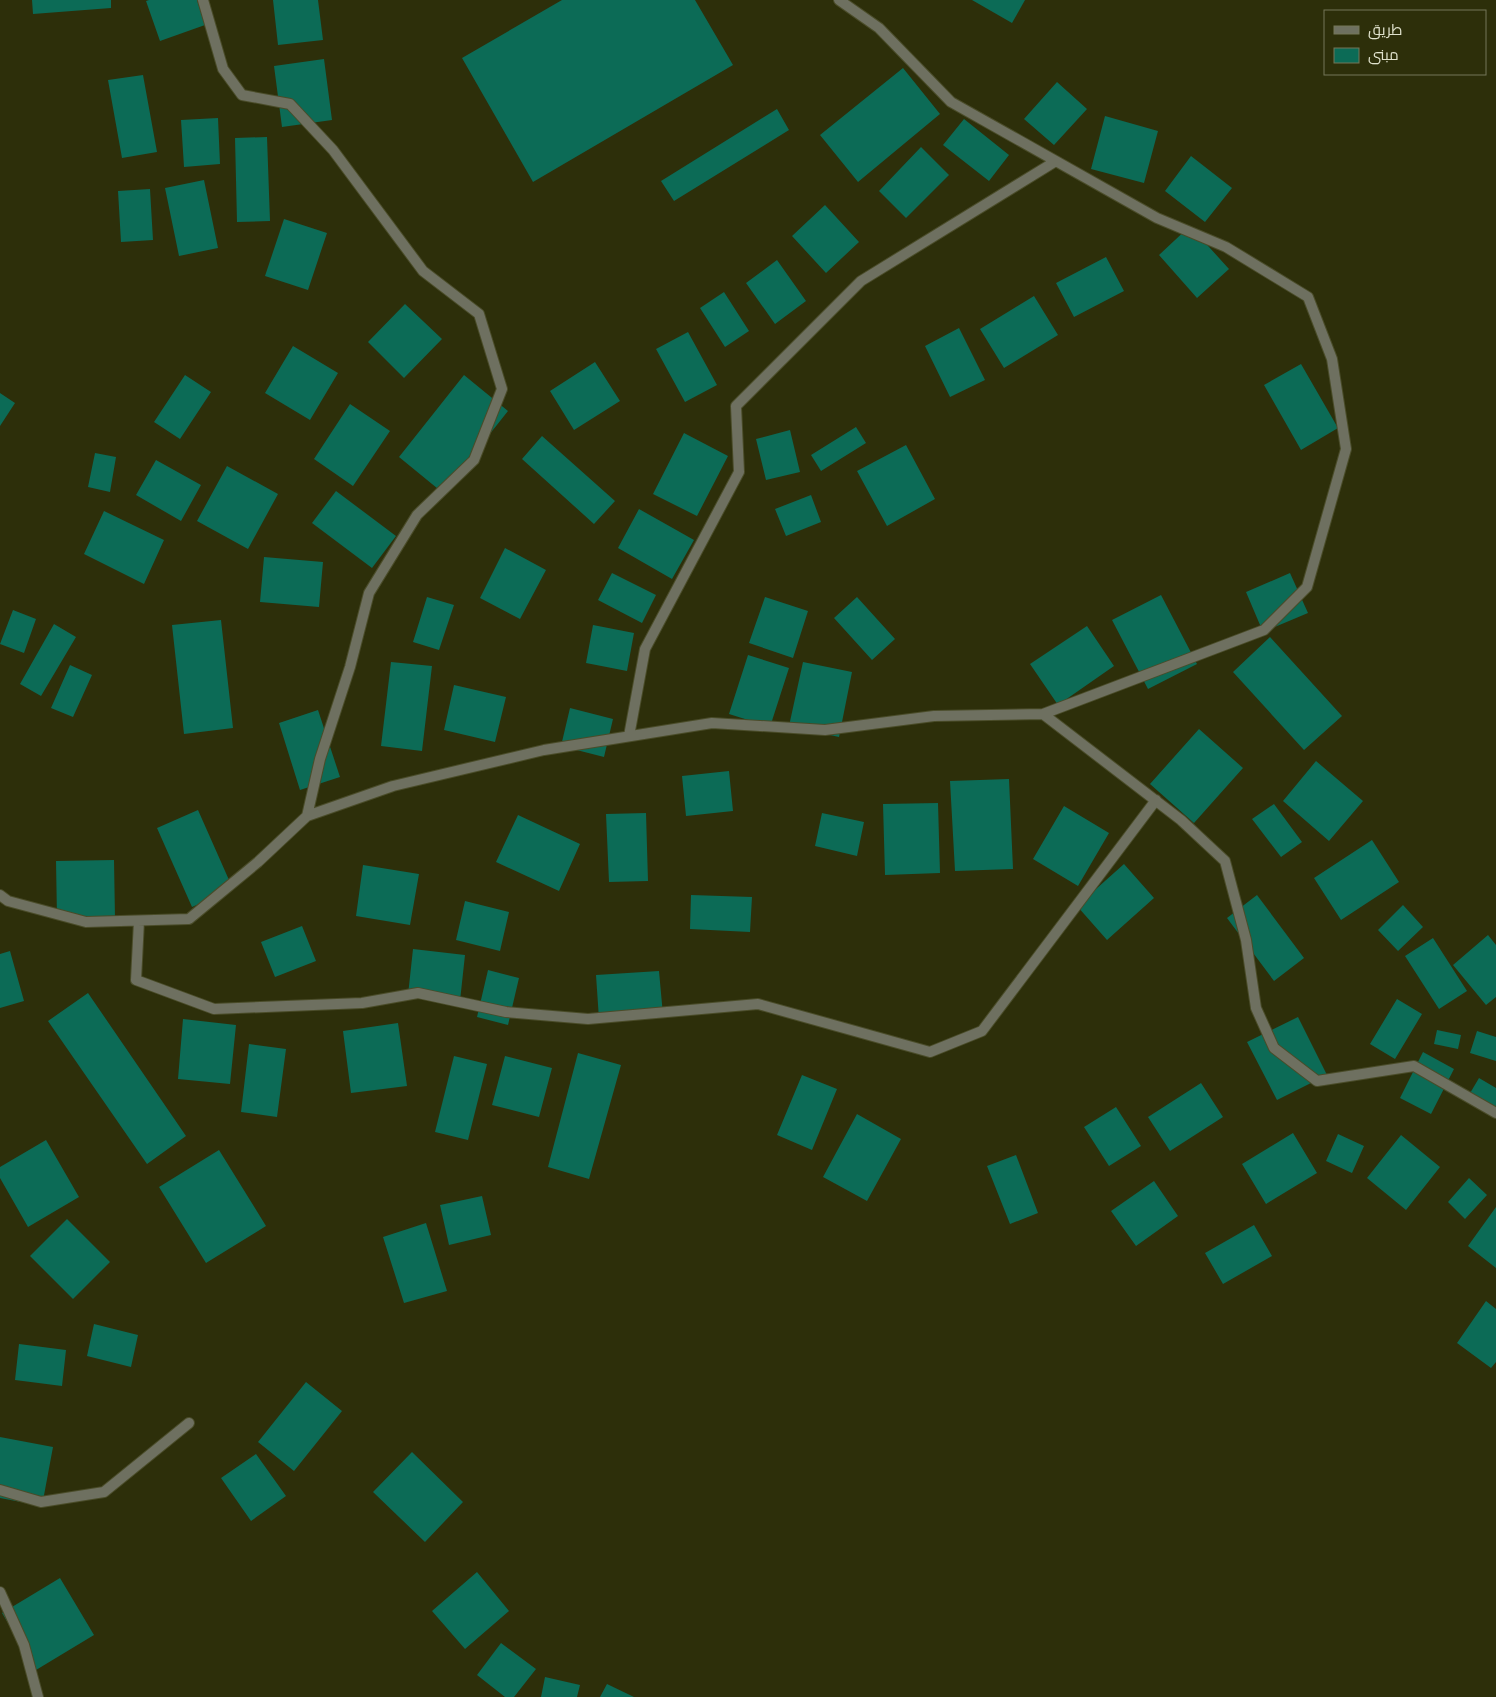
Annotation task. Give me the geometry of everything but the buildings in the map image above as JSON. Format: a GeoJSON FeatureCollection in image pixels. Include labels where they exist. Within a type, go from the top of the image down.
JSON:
{"type":"FeatureCollection","features":[{"type":"Feature","properties":{"kind":"street"},"geometry":{"type":"LineString","coordinates":[[203,0],[223,69],[242,95],[290,104],[333,150],[423,271],[479,314],[502,390],[474,460],[417,515],[369,593],[350,667],[320,759],[307,816]]}},
{"type":"Feature","properties":{"kind":"street"},"geometry":{"type":"LineString","coordinates":[[0,896],[8,902],[86,922],[189,919],[258,862],[307,816],[393,786],[544,750],[712,723],[825,730],[934,716],[1043,714],[1264,630],[1307,587],[1346,449],[1332,359],[1308,297],[1226,247],[1157,218],[951,102],[879,28],[840,0]]}},
{"type":"Feature","properties":{"kind":"street"},"geometry":{"type":"LineString","coordinates":[[629,736],[645,649],[739,472],[736,406],[861,281],[1056,162]]}},
{"type":"Feature","properties":{"kind":"street"},"geometry":{"type":"LineString","coordinates":[[1043,714],[1181,820],[1225,861],[1246,940],[1256,1008],[1274,1048],[1317,1081],[1414,1066],[1496,1114]]}},
{"type":"Feature","properties":{"kind":"street"},"geometry":{"type":"LineString","coordinates":[[139,920],[136,980],[214,1009],[362,1003],[418,993],[506,1012],[588,1019],[758,1004],[930,1052],[982,1031],[1156,800]]}},
{"type":"Feature","properties":{"kind":"street"},"geometry":{"type":"LineString","coordinates":[[0,1490],[41,1502],[104,1492],[189,1423]]}},
{"type":"Feature","properties":{"kind":"street"},"geometry":{"type":"LineString","coordinates":[[0,1592],[24,1645],[38,1697]]}}]}
